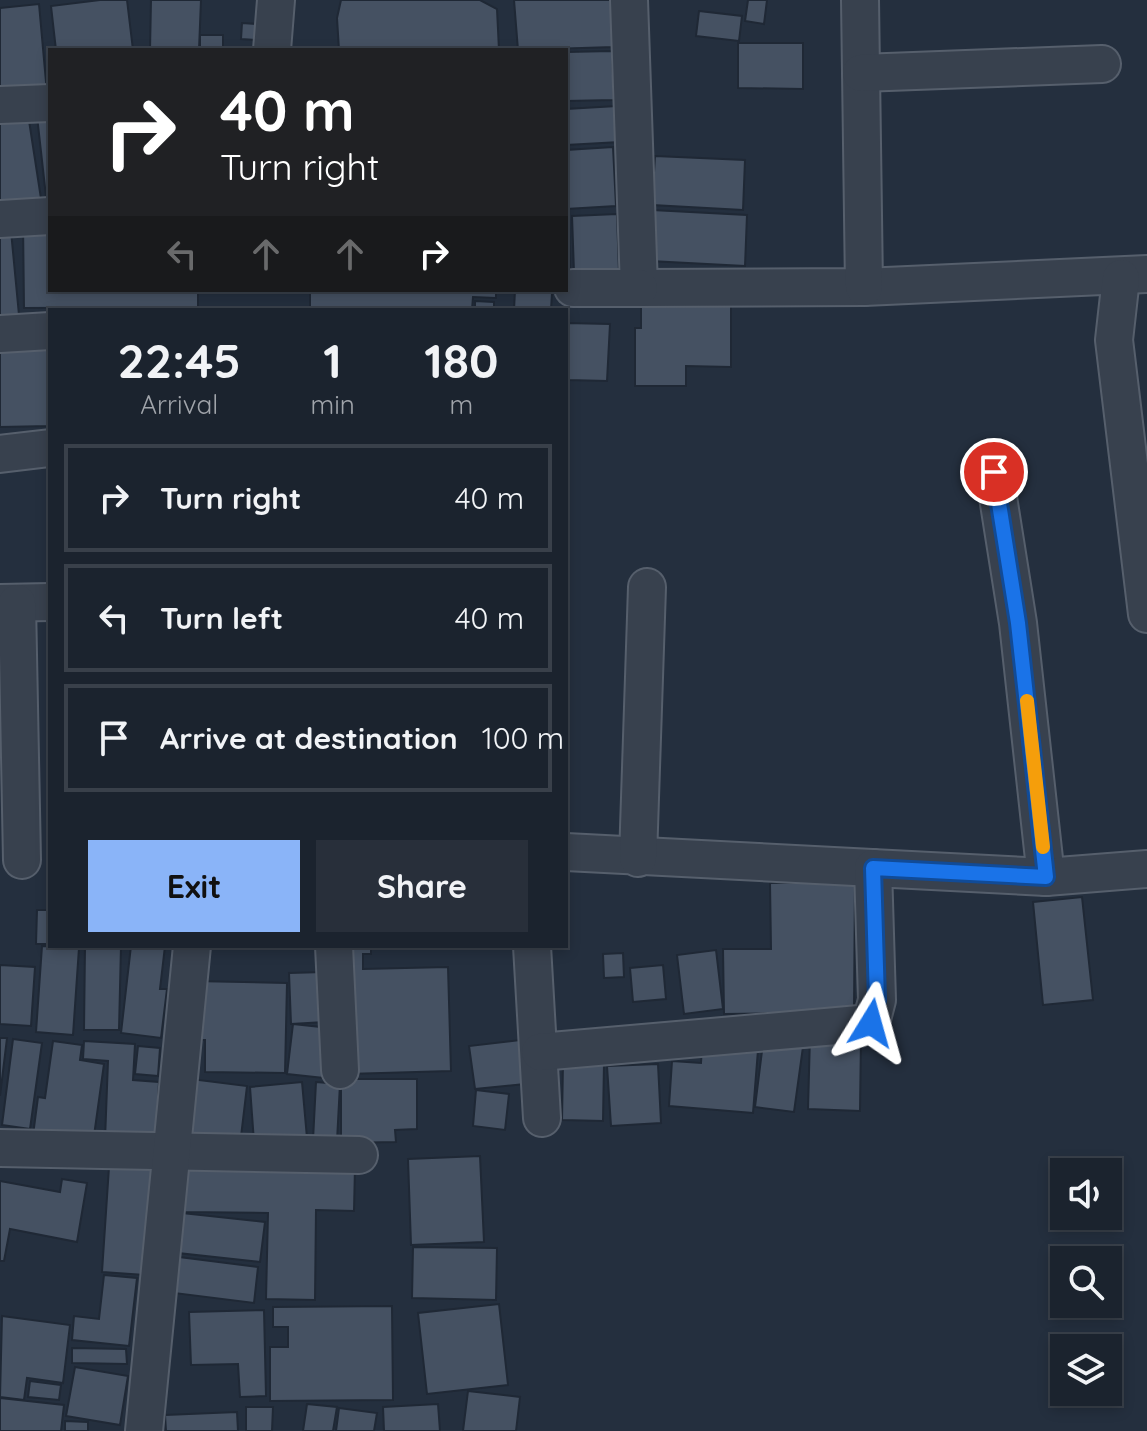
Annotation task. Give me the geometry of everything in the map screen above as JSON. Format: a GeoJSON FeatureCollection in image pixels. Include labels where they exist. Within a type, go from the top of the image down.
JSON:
{"type":"FeatureCollection","features":[{"type":"Feature","properties":{"kind":"street"},"geometry":{"type":"LineString","coordinates":[[272,48],[276,0]]}},
{"type":"Feature","properties":{"kind":"street"},"geometry":{"type":"LineString","coordinates":[[629,0],[639,288]]}},
{"type":"Feature","properties":{"kind":"street"},"geometry":{"type":"LineString","coordinates":[[860,0],[864,287]]}},
{"type":"Feature","properties":{"kind":"street"},"geometry":{"type":"LineString","coordinates":[[861,73],[1102,64]]}},
{"type":"Feature","properties":{"kind":"street"},"geometry":{"type":"LineString","coordinates":[[0,105],[48,103]]}},
{"type":"Feature","properties":{"kind":"street"},"geometry":{"type":"LineString","coordinates":[[0,219],[48,216]]}},
{"type":"Feature","properties":{"kind":"street"},"geometry":{"type":"LineString","coordinates":[[573,288],[864,287],[1134,276],[1114,340],[1147,614]]}},
{"type":"Feature","properties":{"kind":"street"},"geometry":{"type":"LineString","coordinates":[[0,334],[48,331]]}},
{"type":"Feature","properties":{"kind":"street"},"geometry":{"type":"LineString","coordinates":[[0,454],[48,448]]}},
{"type":"Feature","properties":{"kind":"street"},"geometry":{"type":"LineString","coordinates":[[994,472],[1018,623],[1046,877]]}},
{"type":"Feature","properties":{"kind":"street"},"geometry":{"type":"LineString","coordinates":[[638,858],[647,587]]}},
{"type":"Feature","properties":{"kind":"street"},"geometry":{"type":"LineString","coordinates":[[22,603],[24,860]]}},
{"type":"Feature","properties":{"kind":"street"},"geometry":{"type":"LineString","coordinates":[[568,852],[1046,877],[1147,869]]}},
{"type":"Feature","properties":{"kind":"street"},"geometry":{"type":"LineString","coordinates":[[540,1052],[871,1023],[877,1000],[873,868]]}},
{"type":"Feature","properties":{"kind":"street"},"geometry":{"type":"LineString","coordinates":[[144,1431],[174,1154],[192,948]]}},
{"type":"Feature","properties":{"kind":"street"},"geometry":{"type":"LineString","coordinates":[[334,948],[340,1070]]}},
{"type":"Feature","properties":{"kind":"street"},"geometry":{"type":"LineString","coordinates":[[532,948],[542,1118]]}},
{"type":"Feature","properties":{"kind":"street"},"geometry":{"type":"LineString","coordinates":[[0,1148],[174,1154],[359,1155]]}},
{"type":"Feature","properties":{"kind":"building"},"geometry":{"type":"Polygon","coordinates":[[[127,0],[133,48],[56,48],[51,6],[127,0]]]}},
{"type":"Feature","properties":{"kind":"building"},"geometry":{"type":"Polygon","coordinates":[[[151,0],[201,0],[199,48],[150,48],[151,0]]]}},
{"type":"Feature","properties":{"kind":"building"},"geometry":{"type":"Polygon","coordinates":[[[341,0],[480,0],[497,9],[499,48],[339,48],[337,18],[341,0]]]}},
{"type":"Feature","properties":{"kind":"building"},"geometry":{"type":"Polygon","coordinates":[[[514,0],[612,0],[614,47],[518,48],[514,0]]]}},
{"type":"Feature","properties":{"kind":"building"},"geometry":{"type":"Polygon","coordinates":[[[748,0],[767,0],[764,24],[745,21],[748,0]]]}},
{"type":"Feature","properties":{"kind":"building"},"geometry":{"type":"Polygon","coordinates":[[[39,4],[47,93],[0,98],[0,8],[39,4]]]}},
{"type":"Feature","properties":{"kind":"building"},"geometry":{"type":"Polygon","coordinates":[[[699,11],[742,16],[739,41],[696,36],[699,11]]]}},
{"type":"Feature","properties":{"kind":"building"},"geometry":{"type":"Polygon","coordinates":[[[242,23],[258,24],[257,40],[241,39],[242,23]]]}},
{"type":"Feature","properties":{"kind":"building"},"geometry":{"type":"Polygon","coordinates":[[[200,35],[223,35],[223,48],[200,48],[200,35]]]}},
{"type":"Feature","properties":{"kind":"building"},"geometry":{"type":"Polygon","coordinates":[[[738,43],[803,43],[803,89],[738,88],[738,43]]]}},
{"type":"Feature","properties":{"kind":"building"},"geometry":{"type":"Polygon","coordinates":[[[612,51],[614,100],[568,101],[568,52],[612,51]]]}},
{"type":"Feature","properties":{"kind":"building"},"geometry":{"type":"Polygon","coordinates":[[[617,106],[620,142],[568,145],[568,109],[617,106]]]}},
{"type":"Feature","properties":{"kind":"building"},"geometry":{"type":"Polygon","coordinates":[[[28,114],[42,205],[0,212],[0,118],[28,114]]]}},
{"type":"Feature","properties":{"kind":"building"},"geometry":{"type":"Polygon","coordinates":[[[48,115],[48,205],[47,205],[37,116],[48,115]]]}},
{"type":"Feature","properties":{"kind":"building"},"geometry":{"type":"Polygon","coordinates":[[[613,147],[616,206],[568,209],[568,150],[613,147]]]}},
{"type":"Feature","properties":{"kind":"building"},"geometry":{"type":"Polygon","coordinates":[[[655,156],[745,160],[743,210],[652,205],[655,156]]]}},
{"type":"Feature","properties":{"kind":"building"},"geometry":{"type":"Polygon","coordinates":[[[652,210],[747,215],[745,266],[650,261],[652,210]]]}},
{"type":"Feature","properties":{"kind":"building"},"geometry":{"type":"Polygon","coordinates":[[[617,214],[619,272],[574,273],[572,216],[617,214]]]}},
{"type":"Feature","properties":{"kind":"building"},"geometry":{"type":"Polygon","coordinates":[[[568,218],[569,218],[568,271],[568,218]]]}},
{"type":"Feature","properties":{"kind":"building"},"geometry":{"type":"Polygon","coordinates":[[[23,223],[48,223],[48,292],[198,292],[198,307],[24,308],[23,223]]]}},
{"type":"Feature","properties":{"kind":"building"},"geometry":{"type":"Polygon","coordinates":[[[11,231],[19,315],[0,317],[0,232],[11,231]]]}},
{"type":"Feature","properties":{"kind":"building"},"geometry":{"type":"Polygon","coordinates":[[[310,292],[496,292],[496,298],[473,297],[472,308],[310,308],[310,292]]]}},
{"type":"Feature","properties":{"kind":"building"},"geometry":{"type":"Polygon","coordinates":[[[515,292],[552,293],[551,308],[514,308],[515,292]]]}},
{"type":"Feature","properties":{"kind":"building"},"geometry":{"type":"Polygon","coordinates":[[[475,301],[494,302],[494,308],[475,308],[475,301]]]}},
{"type":"Feature","properties":{"kind":"building"},"geometry":{"type":"Polygon","coordinates":[[[641,302],[731,302],[731,367],[686,366],[686,386],[635,386],[635,328],[641,328],[641,302]]]}},
{"type":"Feature","properties":{"kind":"building"},"geometry":{"type":"Polygon","coordinates":[[[568,323],[610,324],[607,381],[568,380],[568,323]]]}},
{"type":"Feature","properties":{"kind":"building"},"geometry":{"type":"Polygon","coordinates":[[[48,339],[48,426],[0,427],[0,341],[48,339]]]}},
{"type":"Feature","properties":{"kind":"building"},"geometry":{"type":"Polygon","coordinates":[[[855,881],[854,1012],[724,1014],[723,949],[771,949],[770,883],[855,881]]]}},
{"type":"Feature","properties":{"kind":"building"},"geometry":{"type":"Polygon","coordinates":[[[1082,897],[1093,1000],[1043,1005],[1033,902],[1082,897]]]}},
{"type":"Feature","properties":{"kind":"building"},"geometry":{"type":"Polygon","coordinates":[[[37,910],[48,910],[48,944],[36,944],[37,910]]]}},
{"type":"Feature","properties":{"kind":"building"},"geometry":{"type":"Polygon","coordinates":[[[42,946],[79,948],[73,1035],[36,1032],[42,946]]]}},
{"type":"Feature","properties":{"kind":"building"},"geometry":{"type":"Polygon","coordinates":[[[85,948],[121,948],[119,1030],[84,1030],[85,948]]]}},
{"type":"Feature","properties":{"kind":"building"},"geometry":{"type":"Polygon","coordinates":[[[131,948],[165,948],[160,989],[167,989],[161,1038],[121,1033],[131,948]]]}},
{"type":"Feature","properties":{"kind":"building"},"geometry":{"type":"Polygon","coordinates":[[[343,948],[371,948],[371,954],[363,954],[363,969],[448,967],[451,1071],[347,1074],[343,948]]]}},
{"type":"Feature","properties":{"kind":"building"},"geometry":{"type":"Polygon","coordinates":[[[716,950],[723,1009],[684,1014],[677,955],[716,950]]]}},
{"type":"Feature","properties":{"kind":"building"},"geometry":{"type":"Polygon","coordinates":[[[623,953],[624,977],[604,978],[603,954],[623,953]]]}},
{"type":"Feature","properties":{"kind":"building"},"geometry":{"type":"Polygon","coordinates":[[[0,965],[35,967],[31,1026],[0,1024],[0,965]]]}},
{"type":"Feature","properties":{"kind":"building"},"geometry":{"type":"Polygon","coordinates":[[[663,965],[666,999],[633,1002],[630,968],[663,965]]]}},
{"type":"Feature","properties":{"kind":"building"},"geometry":{"type":"Polygon","coordinates":[[[324,972],[325,1022],[291,1024],[289,973],[324,972]]]}},
{"type":"Feature","properties":{"kind":"building"},"geometry":{"type":"Polygon","coordinates":[[[193,981],[287,983],[285,1073],[205,1072],[205,1040],[192,1040],[193,981]]]}},
{"type":"Feature","properties":{"kind":"building"},"geometry":{"type":"Polygon","coordinates":[[[293,1024],[330,1028],[324,1078],[287,1074],[293,1024]]]}},
{"type":"Feature","properties":{"kind":"building"},"geometry":{"type":"Polygon","coordinates":[[[810,1036],[861,1038],[860,1111],[808,1109],[810,1036]]]}},
{"type":"Feature","properties":{"kind":"building"},"geometry":{"type":"Polygon","coordinates":[[[0,1038],[7,1038],[0,1096],[0,1038]]]}},
{"type":"Feature","properties":{"kind":"building"},"geometry":{"type":"Polygon","coordinates":[[[13,1039],[42,1043],[30,1129],[2,1125],[13,1039]]]}},
{"type":"Feature","properties":{"kind":"building"},"geometry":{"type":"Polygon","coordinates":[[[520,1040],[525,1084],[475,1089],[469,1046],[520,1040]]]}},
{"type":"Feature","properties":{"kind":"building"},"geometry":{"type":"Polygon","coordinates":[[[53,1041],[82,1045],[80,1060],[104,1064],[93,1143],[33,1135],[38,1097],[45,1098],[53,1041]]]}},
{"type":"Feature","properties":{"kind":"building"},"geometry":{"type":"Polygon","coordinates":[[[84,1041],[135,1044],[133,1080],[159,1082],[156,1143],[105,1140],[108,1061],[83,1059],[84,1041]]]}},
{"type":"Feature","properties":{"kind":"building"},"geometry":{"type":"Polygon","coordinates":[[[763,1043],[803,1047],[794,1112],[755,1107],[763,1043]]]}},
{"type":"Feature","properties":{"kind":"building"},"geometry":{"type":"Polygon","coordinates":[[[138,1046],[160,1048],[158,1076],[135,1074],[138,1046]]]}},
{"type":"Feature","properties":{"kind":"building"},"geometry":{"type":"Polygon","coordinates":[[[702,1046],[758,1050],[753,1113],[669,1106],[672,1061],[701,1063],[702,1046]]]}},
{"type":"Feature","properties":{"kind":"building"},"geometry":{"type":"Polygon","coordinates":[[[563,1062],[604,1063],[603,1121],[562,1120],[563,1062]]]}},
{"type":"Feature","properties":{"kind":"building"},"geometry":{"type":"Polygon","coordinates":[[[658,1064],[661,1123],[611,1126],[607,1066],[658,1064]]]}},
{"type":"Feature","properties":{"kind":"building"},"geometry":{"type":"Polygon","coordinates":[[[191,1079],[247,1086],[240,1145],[184,1138],[191,1079]]]}},
{"type":"Feature","properties":{"kind":"building"},"geometry":{"type":"Polygon","coordinates":[[[341,1079],[417,1079],[417,1129],[395,1130],[396,1142],[341,1143],[341,1079]]]}},
{"type":"Feature","properties":{"kind":"building"},"geometry":{"type":"Polygon","coordinates":[[[302,1082],[307,1138],[254,1142],[250,1087],[302,1082]]]}},
{"type":"Feature","properties":{"kind":"building"},"geometry":{"type":"Polygon","coordinates":[[[316,1082],[340,1084],[337,1141],[313,1140],[316,1082]]]}},
{"type":"Feature","properties":{"kind":"building"},"geometry":{"type":"Polygon","coordinates":[[[476,1090],[509,1094],[505,1130],[473,1126],[476,1090]]]}},
{"type":"Feature","properties":{"kind":"building"},"geometry":{"type":"Polygon","coordinates":[[[480,1156],[484,1242],[411,1245],[408,1159],[480,1156]]]}},
{"type":"Feature","properties":{"kind":"building"},"geometry":{"type":"Polygon","coordinates":[[[182,1164],[355,1167],[354,1211],[316,1210],[315,1300],[266,1299],[268,1213],[181,1212],[182,1164]]]}},
{"type":"Feature","properties":{"kind":"building"},"geometry":{"type":"Polygon","coordinates":[[[109,1167],[152,1169],[145,1275],[102,1272],[109,1167]]]}},
{"type":"Feature","properties":{"kind":"building"},"geometry":{"type":"Polygon","coordinates":[[[62,1179],[87,1183],[77,1242],[10,1229],[4,1261],[0,1261],[0,1181],[60,1192],[62,1179]]]}},
{"type":"Feature","properties":{"kind":"building"},"geometry":{"type":"Polygon","coordinates":[[[182,1213],[265,1222],[260,1262],[178,1253],[182,1213]]]}},
{"type":"Feature","properties":{"kind":"building"},"geometry":{"type":"Polygon","coordinates":[[[413,1247],[497,1248],[496,1300],[412,1298],[413,1247]]]}},
{"type":"Feature","properties":{"kind":"building"},"geometry":{"type":"Polygon","coordinates":[[[179,1257],[258,1267],[254,1303],[174,1293],[179,1257]]]}},
{"type":"Feature","properties":{"kind":"building"},"geometry":{"type":"Polygon","coordinates":[[[104,1275],[137,1278],[129,1346],[72,1340],[74,1316],[99,1319],[104,1275]]]}},
{"type":"Feature","properties":{"kind":"building"},"geometry":{"type":"Polygon","coordinates":[[[499,1304],[508,1385],[427,1394],[418,1313],[499,1304]]]}},
{"type":"Feature","properties":{"kind":"building"},"geometry":{"type":"Polygon","coordinates":[[[392,1306],[393,1400],[270,1401],[270,1347],[288,1347],[288,1327],[273,1327],[273,1307],[392,1306]]]}},
{"type":"Feature","properties":{"kind":"building"},"geometry":{"type":"Polygon","coordinates":[[[264,1310],[266,1396],[240,1397],[238,1364],[191,1365],[189,1312],[264,1310]]]}},
{"type":"Feature","properties":{"kind":"building"},"geometry":{"type":"Polygon","coordinates":[[[2,1316],[70,1325],[63,1383],[27,1378],[24,1400],[0,1397],[2,1316]]]}},
{"type":"Feature","properties":{"kind":"building"},"geometry":{"type":"Polygon","coordinates":[[[72,1348],[126,1349],[127,1364],[72,1363],[72,1348]]]}},
{"type":"Feature","properties":{"kind":"building"},"geometry":{"type":"Polygon","coordinates":[[[75,1367],[128,1376],[120,1425],[66,1416],[75,1367]]]}},
{"type":"Feature","properties":{"kind":"building"},"geometry":{"type":"Polygon","coordinates":[[[30,1381],[61,1385],[59,1400],[28,1397],[30,1381]]]}},
{"type":"Feature","properties":{"kind":"building"},"geometry":{"type":"Polygon","coordinates":[[[468,1391],[520,1397],[516,1431],[463,1431],[468,1391]]]}},
{"type":"Feature","properties":{"kind":"building"},"geometry":{"type":"Polygon","coordinates":[[[0,1398],[64,1405],[61,1431],[0,1431],[0,1398]]]}},
{"type":"Feature","properties":{"kind":"building"},"geometry":{"type":"Polygon","coordinates":[[[307,1404],[337,1407],[333,1431],[303,1431],[307,1404]]]}},
{"type":"Feature","properties":{"kind":"building"},"geometry":{"type":"Polygon","coordinates":[[[438,1404],[440,1431],[384,1431],[383,1407],[438,1404]]]}},
{"type":"Feature","properties":{"kind":"building"},"geometry":{"type":"Polygon","coordinates":[[[246,1407],[273,1407],[272,1431],[246,1431],[246,1407]]]}},
{"type":"Feature","properties":{"kind":"building"},"geometry":{"type":"Polygon","coordinates":[[[339,1408],[377,1413],[374,1431],[336,1431],[339,1408]]]}},
{"type":"Feature","properties":{"kind":"building"},"geometry":{"type":"Polygon","coordinates":[[[237,1412],[238,1431],[166,1431],[165,1415],[237,1412]]]}},
{"type":"Feature","properties":{"kind":"building"},"geometry":{"type":"Polygon","coordinates":[[[65,1421],[88,1422],[88,1431],[65,1431],[65,1421]]]}},
{"type":"Feature","properties":{"kind":"slow traffic"},"geometry":{"type":"LineString","coordinates":[[1027,701],[1043,847]]}},
{"type":"Feature","properties":{"kind":"route"},"geometry":{"type":"LineString","coordinates":[[871,1023],[877,1000],[873,868],[1046,877],[1018,623],[994,472]]}}]}
